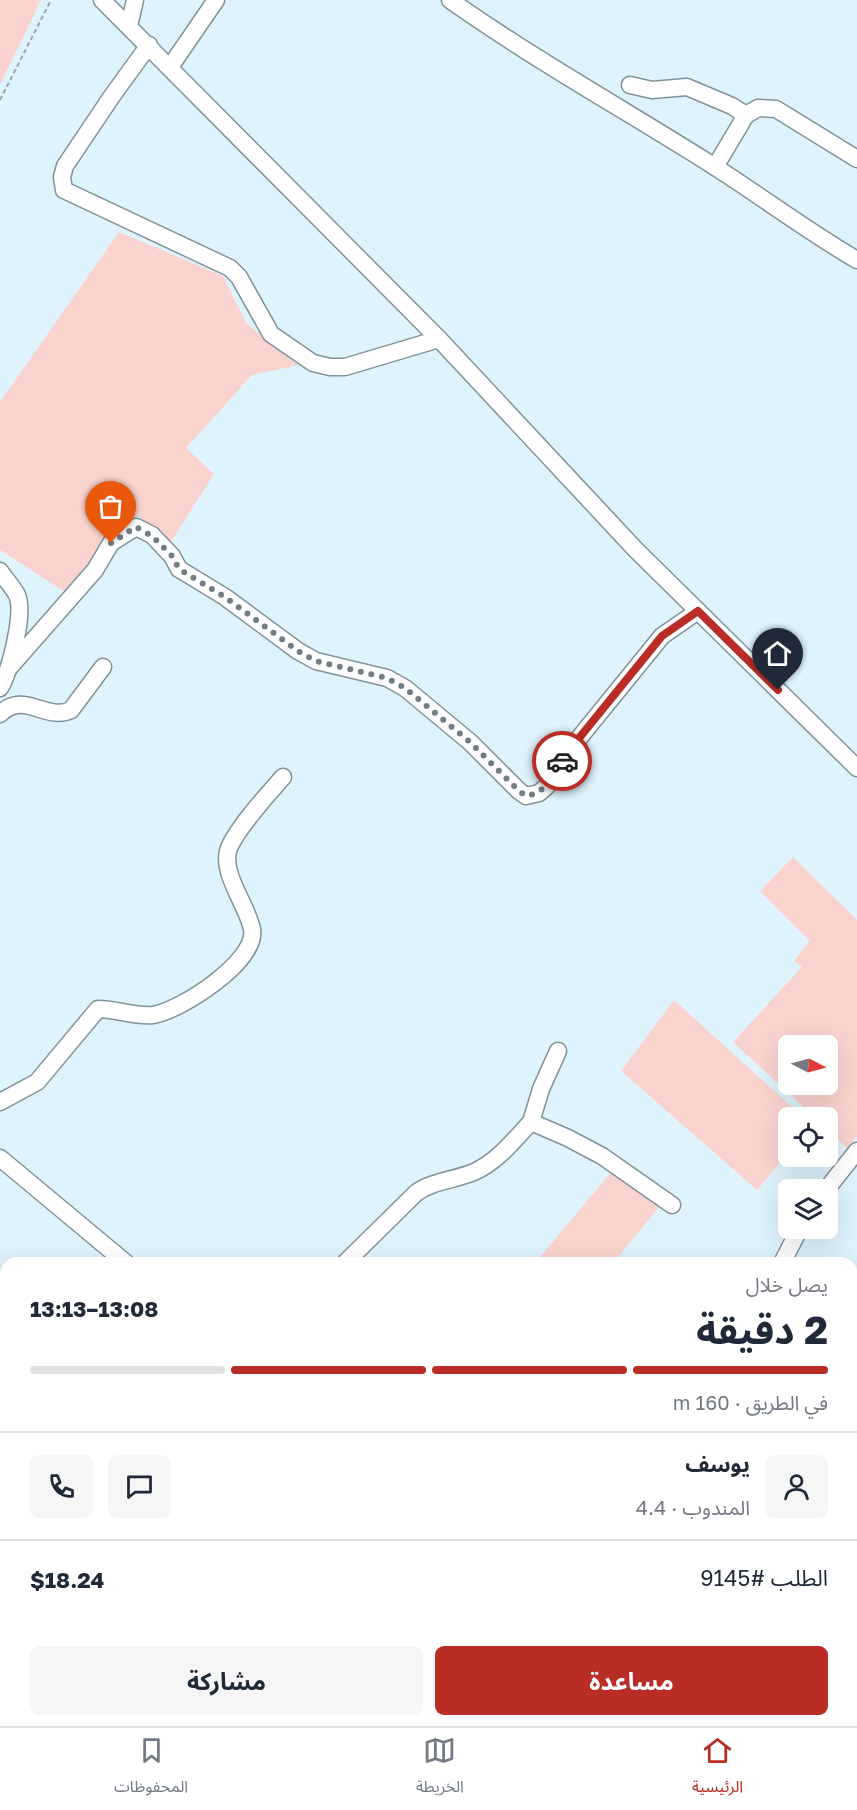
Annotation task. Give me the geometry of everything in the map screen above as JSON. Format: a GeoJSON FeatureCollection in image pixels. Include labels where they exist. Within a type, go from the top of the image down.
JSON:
{"type":"FeatureCollection","features":[{"type":"Feature","properties":{"kind":"street"},"geometry":{"type":"LineString","coordinates":[[102,0],[439,339],[635,549],[857,768]]}},
{"type":"Feature","properties":{"kind":"street"},"geometry":{"type":"LineString","coordinates":[[129,26],[135,0]]}},
{"type":"Feature","properties":{"kind":"street"},"geometry":{"type":"LineString","coordinates":[[170,67],[216,0]]}},
{"type":"Feature","properties":{"kind":"street"},"geometry":{"type":"LineString","coordinates":[[450,0],[504,38],[715,167],[819,239],[857,260]]}},
{"type":"Feature","properties":{"kind":"street"},"geometry":{"type":"LineString","coordinates":[[149,45],[65,166],[62,177],[64,190],[230,268],[239,277],[271,334],[313,363],[330,367],[345,367],[439,339]]}},
{"type":"Feature","properties":{"kind":"street"},"geometry":{"type":"LineString","coordinates":[[630,85],[652,90],[687,87],[732,106],[746,116]]}},
{"type":"Feature","properties":{"kind":"street"},"geometry":{"type":"LineString","coordinates":[[715,167],[746,116],[758,108],[776,109],[857,159]]}},
{"type":"Feature","properties":{"kind":"street"},"geometry":{"type":"LineString","coordinates":[[9,668],[94,570],[111,543],[136,527],[152,536],[172,556],[179,569],[225,597],[298,651],[316,661],[387,678],[405,688],[470,742],[526,796],[539,793],[547,786],[571,748],[662,636],[698,611]]}},
{"type":"Feature","properties":{"kind":"street"},"geometry":{"type":"LineString","coordinates":[[0,571],[18,596],[18,631],[9,668],[0,688]]}},
{"type":"Feature","properties":{"kind":"street"},"geometry":{"type":"LineString","coordinates":[[0,714],[14,705],[24,704],[56,713],[71,710],[103,667]]}},
{"type":"Feature","properties":{"kind":"street"},"geometry":{"type":"LineString","coordinates":[[0,1102],[37,1082],[98,1009],[152,1015],[166,1011],[210,986],[232,970],[249,947],[252,932],[234,885],[228,864],[228,852],[232,842],[258,805],[283,777]]}},
{"type":"Feature","properties":{"kind":"street"},"geometry":{"type":"LineString","coordinates":[[351,1257],[424,1187],[455,1180],[477,1171],[493,1160],[531,1122],[541,1089],[558,1051]]}},
{"type":"Feature","properties":{"kind":"street"},"geometry":{"type":"LineString","coordinates":[[531,1122],[603,1156],[672,1205]]}},
{"type":"Feature","properties":{"kind":"street"},"geometry":{"type":"LineString","coordinates":[[835,1179],[857,1151]]}},
{"type":"Feature","properties":{"kind":"street"},"geometry":{"type":"LineString","coordinates":[[0,1158],[119,1257]]}},
{"type":"Feature","properties":{"kind":"street"},"geometry":{"type":"LineString","coordinates":[[785,1257],[794,1239]]}},
{"type":"Feature","properties":{"kind":"path"},"geometry":{"type":"LineString","coordinates":[[0,100],[51,0]]}},
{"type":"Feature","properties":{"kind":"shaded area"},"geometry":{"type":"Polygon","coordinates":[[[0,0],[41,0],[0,85],[0,0]]]}},
{"type":"Feature","properties":{"kind":"shaded area"},"geometry":{"type":"Polygon","coordinates":[[[119,232],[223,276],[246,323],[298,365],[252,375],[186,448],[214,474],[169,545],[137,515],[73,597],[0,550],[0,402],[119,232]]]}},
{"type":"Feature","properties":{"kind":"shaded area"},"geometry":{"type":"Polygon","coordinates":[[[793,857],[857,920],[857,1137],[847,1148],[838,1139],[838,1107],[803,1107],[790,1095],[838,1095],[838,1035],[778,1035],[778,1084],[733,1042],[802,967],[794,961],[810,941],[760,891],[793,857]]]}},
{"type":"Feature","properties":{"kind":"shaded area"},"geometry":{"type":"Polygon","coordinates":[[[674,1000],[792,1107],[778,1107],[778,1165],[757,1190],[621,1071],[674,1000]]]}},
{"type":"Feature","properties":{"kind":"shaded area"},"geometry":{"type":"Polygon","coordinates":[[[613,1170],[661,1205],[618,1257],[540,1257],[613,1170]]]}},
{"type":"Feature","properties":{"kind":"way so far"},"geometry":{"type":"LineString","coordinates":[[111,543],[136,527],[152,536],[172,556],[179,569],[225,597],[298,651],[316,661],[396,682],[470,742],[526,796],[539,793],[547,786],[562,761]]}},
{"type":"Feature","properties":{"kind":"route"},"geometry":{"type":"LineString","coordinates":[[562,761],[662,636],[698,611],[778,690]]}}]}
